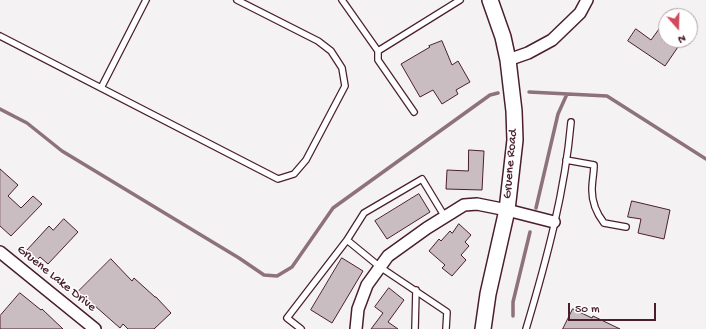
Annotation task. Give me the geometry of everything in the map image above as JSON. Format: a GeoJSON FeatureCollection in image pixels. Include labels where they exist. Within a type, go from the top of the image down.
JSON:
{"type":"FeatureCollection","features":[{"type":"Feature","properties":{"kind":"street","name":"Gruene Road"},"geometry":{"type":"LineString","coordinates":[[483,329],[488,294],[507,210],[515,140],[514,111],[508,60],[503,37],[490,0]]}},
{"type":"Feature","properties":{"kind":"street"},"geometry":{"type":"LineString","coordinates":[[508,60],[528,53],[552,40],[580,13],[587,0]]}},
{"type":"Feature","properties":{"kind":"street"},"geometry":{"type":"LineString","coordinates":[[356,329],[358,309],[367,285],[388,256],[427,228],[464,205],[477,204],[554,222]]}},
{"type":"Feature","properties":{"kind":"street","name":"Gruene Lake Drive"},"geometry":{"type":"LineString","coordinates":[[1,255],[95,329]]}},
{"type":"Feature","properties":{"kind":"lane"},"geometry":{"type":"LineString","coordinates":[[101,88],[146,0]]}},
{"type":"Feature","properties":{"kind":"lane"},"geometry":{"type":"LineString","coordinates":[[0,36],[278,179],[294,174],[306,160],[345,86],[342,68],[332,51],[318,41],[237,0]]}},
{"type":"Feature","properties":{"kind":"lane"},"geometry":{"type":"LineString","coordinates":[[342,0],[378,51],[378,60],[414,112]]}},
{"type":"Feature","properties":{"kind":"lane"},"geometry":{"type":"LineString","coordinates":[[378,51],[457,1]]}},
{"type":"Feature","properties":{"kind":"lane"},"geometry":{"type":"LineString","coordinates":[[526,329],[543,271],[562,186],[569,146],[571,122]]}},
{"type":"Feature","properties":{"kind":"lane"},"geometry":{"type":"LineString","coordinates":[[566,160],[594,165],[592,192],[594,205],[599,216],[604,223],[626,227]]}},
{"type":"Feature","properties":{"kind":"lane"},"geometry":{"type":"LineString","coordinates":[[301,329],[287,318],[347,240],[364,213],[422,179],[445,217]]}},
{"type":"Feature","properties":{"kind":"lane"},"geometry":{"type":"LineString","coordinates":[[347,240],[380,267],[447,312],[446,329]]}},
{"type":"Feature","properties":{"kind":"lane"},"geometry":{"type":"LineString","coordinates":[[415,329],[416,290]]}},
{"type":"Feature","properties":{"kind":"building"},"geometry":{"type":"Polygon","coordinates":[[[636,29],[651,40],[658,30],[658,48],[677,48],[665,66],[628,41],[636,29]]]}},
{"type":"Feature","properties":{"kind":"building"},"geometry":{"type":"Polygon","coordinates":[[[442,41],[452,65],[458,61],[470,82],[456,90],[458,94],[442,104],[433,90],[420,97],[401,64],[430,47],[429,46],[442,41]]]}},
{"type":"Feature","properties":{"kind":"building"},"geometry":{"type":"Polygon","coordinates":[[[469,150],[484,151],[482,190],[446,189],[447,170],[468,171],[469,150]]]}},
{"type":"Feature","properties":{"kind":"building"},"geometry":{"type":"Polygon","coordinates":[[[0,169],[18,185],[8,196],[21,208],[33,196],[42,204],[11,236],[0,226],[0,169]]]}},
{"type":"Feature","properties":{"kind":"building"},"geometry":{"type":"Polygon","coordinates":[[[419,194],[430,212],[387,239],[375,221],[419,194]]]}},
{"type":"Feature","properties":{"kind":"building"},"geometry":{"type":"Polygon","coordinates":[[[632,201],[670,210],[664,239],[638,233],[641,219],[628,217],[632,201]]]}},
{"type":"Feature","properties":{"kind":"building"},"geometry":{"type":"Polygon","coordinates":[[[64,219],[78,232],[48,264],[40,257],[37,260],[26,251],[49,226],[53,230],[64,219]]]}},
{"type":"Feature","properties":{"kind":"building"},"geometry":{"type":"Polygon","coordinates":[[[459,224],[471,235],[465,242],[469,246],[461,255],[466,260],[452,276],[442,268],[445,265],[429,251],[439,239],[441,241],[450,231],[452,233],[459,224]]]}},
{"type":"Feature","properties":{"kind":"building"},"geometry":{"type":"Polygon","coordinates":[[[342,258],[363,271],[332,323],[311,310],[342,258]]]}},
{"type":"Feature","properties":{"kind":"building"},"geometry":{"type":"Polygon","coordinates":[[[111,259],[132,281],[134,278],[156,297],[171,313],[154,329],[128,329],[123,324],[120,328],[95,306],[94,308],[78,292],[111,259]]]}},
{"type":"Feature","properties":{"kind":"building"},"geometry":{"type":"Polygon","coordinates":[[[389,288],[404,300],[388,322],[398,329],[371,329],[383,313],[375,307],[389,288]]]}},
{"type":"Feature","properties":{"kind":"building"},"geometry":{"type":"Polygon","coordinates":[[[20,293],[41,310],[42,309],[63,329],[0,329],[0,316],[20,293]]]}},
{"type":"Feature","properties":{"kind":"building"},"geometry":{"type":"Polygon","coordinates":[[[573,309],[592,318],[593,316],[620,329],[563,329],[573,309]]]}},
{"type":"Feature","properties":{"kind":"waterway"},"geometry":{"type":"LineString","coordinates":[[529,92],[607,96],[706,159]]}},
{"type":"Feature","properties":{"kind":"waterway"},"geometry":{"type":"LineString","coordinates":[[0,109],[27,123],[62,151],[239,258],[264,275],[277,276],[292,267],[333,208],[490,95],[498,93]]}},
{"type":"Feature","properties":{"kind":"waterway"},"geometry":{"type":"LineString","coordinates":[[536,208],[558,114],[567,94]]}},
{"type":"Feature","properties":{"kind":"waterway"},"geometry":{"type":"LineString","coordinates":[[513,316],[513,302],[530,232]]}}]}
